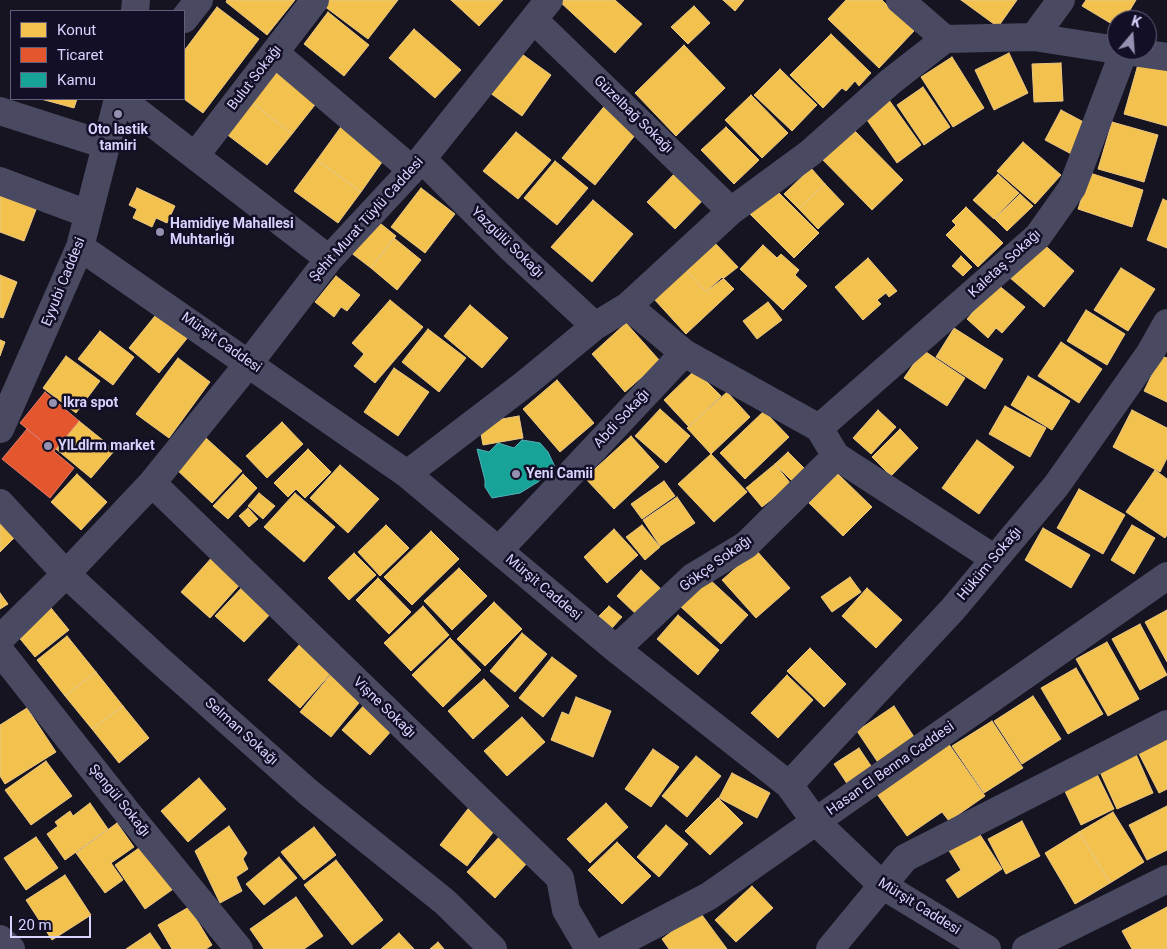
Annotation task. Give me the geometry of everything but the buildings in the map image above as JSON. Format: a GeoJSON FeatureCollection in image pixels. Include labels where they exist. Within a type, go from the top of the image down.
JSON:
{"type":"FeatureCollection","features":[{"type":"Feature","properties":{"kind":"street"},"geometry":{"type":"LineString","coordinates":[[185,18],[199,0]]}},
{"type":"Feature","properties":{"kind":"street","name":"Bulut Sokağı"},"geometry":{"type":"LineString","coordinates":[[194,156],[315,0]]}},
{"type":"Feature","properties":{"kind":"street"},"geometry":{"type":"LineString","coordinates":[[900,0],[945,38]]}},
{"type":"Feature","properties":{"kind":"street"},"geometry":{"type":"LineString","coordinates":[[1034,37],[1061,0]]}},
{"type":"Feature","properties":{"kind":"street","name":"Şehit Murat Tüylü Caddesi"},"geometry":{"type":"LineString","coordinates":[[66,574],[152,483],[249,363],[329,259],[417,165],[542,10]]}},
{"type":"Feature","properties":{"kind":"street","name":"Güzelbağ Sokağı"},"geometry":{"type":"LineString","coordinates":[[542,10],[732,211]]}},
{"type":"Feature","properties":{"kind":"street"},"geometry":{"type":"LineString","coordinates":[[407,474],[526,383],[595,326],[628,306],[732,211],[810,153],[890,82],[945,38],[1034,37],[1107,48]]}},
{"type":"Feature","properties":{"kind":"street","name":"Yazgülü Sokağı"},"geometry":{"type":"LineString","coordinates":[[275,53],[417,165],[595,326]]}},
{"type":"Feature","properties":{"kind":"street","name":"Kaletaş Sokağı"},"geometry":{"type":"LineString","coordinates":[[819,428],[1038,236],[1072,188],[1117,60]]}},
{"type":"Feature","properties":{"kind":"street","name":"Eyyubi Caddesi"},"geometry":{"type":"LineString","coordinates":[[0,429],[80,247],[120,100]]}},
{"type":"Feature","properties":{"kind":"street"},"geometry":{"type":"LineString","coordinates":[[121,100],[329,259]]}},
{"type":"Feature","properties":{"kind":"street"},"geometry":{"type":"LineString","coordinates":[[0,111],[106,145]]}},
{"type":"Feature","properties":{"kind":"street"},"geometry":{"type":"LineString","coordinates":[[0,181],[88,214]]}},
{"type":"Feature","properties":{"kind":"street","name":"Mürşit Caddesi"},"geometry":{"type":"LineString","coordinates":[[80,247],[407,474],[616,649],[789,785],[815,821],[882,886],[987,949]]}},
{"type":"Feature","properties":{"kind":"street"},"geometry":{"type":"LineString","coordinates":[[628,306],[684,353],[819,428],[836,456],[995,559]]}},
{"type":"Feature","properties":{"kind":"street","name":"Hüküm Sokağı"},"geometry":{"type":"LineString","coordinates":[[789,785],[953,608],[1056,486],[1150,353],[1167,323]]}},
{"type":"Feature","properties":{"kind":"street","name":"Abdi Sokağı"},"geometry":{"type":"LineString","coordinates":[[499,550],[684,353]]}},
{"type":"Feature","properties":{"kind":"street","name":"Gökçe Sokağı"},"geometry":{"type":"LineString","coordinates":[[616,649],[693,578],[746,545],[836,456]]}},
{"type":"Feature","properties":{"kind":"street","name":"Vişne Sokağı"},"geometry":{"type":"LineString","coordinates":[[152,483],[560,878],[566,910],[589,949]]}},
{"type":"Feature","properties":{"kind":"street","name":"Selman Sokağı"},"geometry":{"type":"LineString","coordinates":[[0,504],[66,574],[308,792],[445,902],[492,949]]}},
{"type":"Feature","properties":{"kind":"street"},"geometry":{"type":"LineString","coordinates":[[0,639],[66,574]]}},
{"type":"Feature","properties":{"kind":"street","name":"Hasan El Benna Caddesi"},"geometry":{"type":"LineString","coordinates":[[608,949],[709,896],[1167,576]]}},
{"type":"Feature","properties":{"kind":"street","name":"Şengül Sokağı"},"geometry":{"type":"LineString","coordinates":[[0,651],[126,811],[239,949]]}},
{"type":"Feature","properties":{"kind":"street"},"geometry":{"type":"LineString","coordinates":[[830,949],[905,858],[1167,724]]}},
{"type":"Feature","properties":{"kind":"street"},"geometry":{"type":"LineString","coordinates":[[1026,949],[1167,879]]}},
{"type":"Feature","properties":{"kind":"street"},"geometry":{"type":"LineString","coordinates":[[0,939],[11,949]]}},
{"type":"Feature","properties":{"kind":"place","name":"Oto lastik tamiri"},"geometry":{"type":"Point","coordinates":[118,114]}},
{"type":"Feature","properties":{"kind":"place","name":"Hamidiye Mahallesi Muhtarlığı"},"geometry":{"type":"Point","coordinates":[160,232]}},
{"type":"Feature","properties":{"kind":"place","name":"Ikra spot"},"geometry":{"type":"Point","coordinates":[53,403]}},
{"type":"Feature","properties":{"kind":"place","name":"YlLdlrm market"},"geometry":{"type":"Point","coordinates":[48,446]}},
{"type":"Feature","properties":{"kind":"place","name":"Yeni Camii"},"geometry":{"type":"Point","coordinates":[516,474]}}]}
